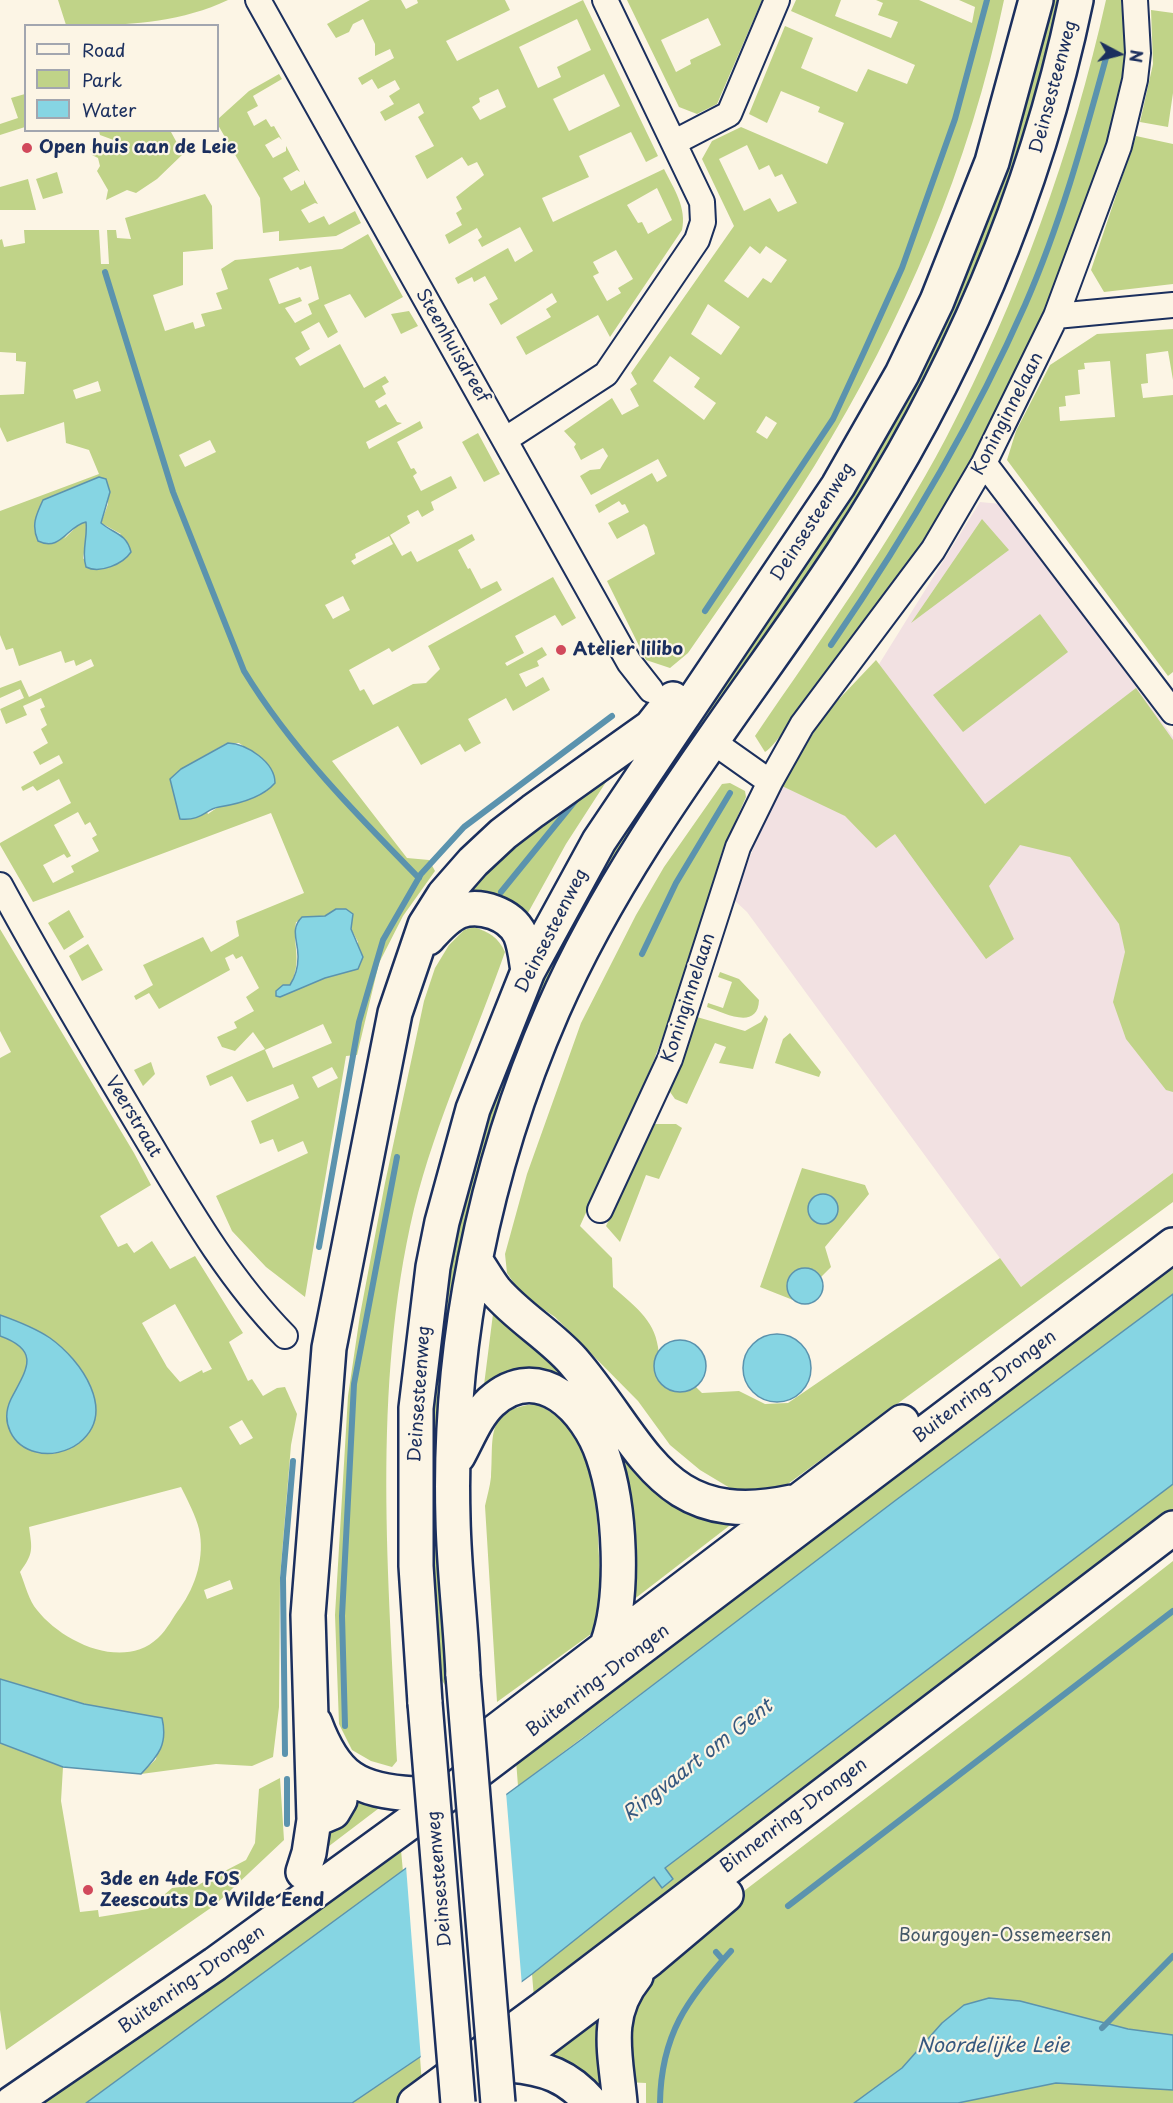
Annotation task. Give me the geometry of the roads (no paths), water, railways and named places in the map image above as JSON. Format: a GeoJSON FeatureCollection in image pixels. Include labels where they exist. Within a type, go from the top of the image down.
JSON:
{"type":"FeatureCollection","features":[{"type":"Feature","properties":{"kind":"highway","name":"Deinsesteenweg"},"geometry":{"type":"LineString","coordinates":[[459,2103],[425,1703],[416,1566],[414,1465],[416,1408],[426,1317],[442,1222],[473,1109],[528,971],[599,841],[743,629],[861,448],[902,374],[937,301],[992,162],[1036,0]]}},
{"type":"Feature","properties":{"kind":"highway","name":"Deinsesteenweg"},"geometry":{"type":"LineString","coordinates":[[498,2103],[463,1675],[453,1517],[453,1466],[462,1343],[475,1260],[507,1136],[552,1012],[576,962],[632,860],[842,553],[896,467],[976,312],[1032,169],[1076,0]]}},
{"type":"Feature","properties":{"kind":"highway"},"geometry":{"type":"LineString","coordinates":[[303,1872],[314,1820],[310,1759],[312,1717],[309,1603],[329,1348],[395,1013],[407,972],[425,925],[444,895],[473,862],[533,811],[651,727],[714,645],[743,629]]}},
{"type":"Feature","properties":{"kind":"highway"},"geometry":{"type":"LineString","coordinates":[[418,948],[447,918],[460,911],[476,908],[509,920],[520,933],[528,971]]}},
{"type":"Feature","properties":{"kind":"highway","name":"Buitenring-Drongen"},"geometry":{"type":"LineString","coordinates":[[28,2093],[271,1925],[561,1710],[1173,1245]]}},
{"type":"Feature","properties":{"kind":"highway"},"geometry":{"type":"LineString","coordinates":[[475,1260],[496,1291],[573,1361],[636,1443],[672,1485],[695,1499],[735,1509],[759,1508],[797,1500]]}},
{"type":"Feature","properties":{"kind":"highway"},"geometry":{"type":"LineString","coordinates":[[28,2093],[66,2046],[303,1872],[414,1794],[797,1500],[930,1401],[1019,1340],[1072,1320]]}},
{"type":"Feature","properties":{"kind":"highway"},"geometry":{"type":"LineString","coordinates":[[453,1466],[478,1419],[491,1402],[508,1391],[526,1386],[543,1387],[558,1392],[573,1404],[603,1453],[614,1500],[617,1591],[613,1625],[607,1645]]}},
{"type":"Feature","properties":{"kind":"highway","name":"Binnenring-Drongen"},"geometry":{"type":"LineString","coordinates":[[415,2103],[544,2008],[1173,1528]]}},
{"type":"Feature","properties":{"kind":"highway"},"geometry":{"type":"LineString","coordinates":[[312,1717],[323,1745],[342,1772],[372,1788],[414,1794]]}},
{"type":"Feature","properties":{"kind":"highway"},"geometry":{"type":"LineString","coordinates":[[459,2103],[650,1959],[769,1859],[863,1786],[921,1720]]}},
{"type":"Feature","properties":{"kind":"highway"},"geometry":{"type":"LineString","coordinates":[[314,1820],[333,1812],[340,1800],[342,1772]]}},
{"type":"Feature","properties":{"kind":"highway"},"geometry":{"type":"LineString","coordinates":[[620,2103],[613,2037],[615,2013],[623,1991],[650,1959]]}},
{"type":"Feature","properties":{"kind":"highway"},"geometry":{"type":"LineString","coordinates":[[510,2065],[533,2067],[560,2076],[577,2086],[591,2103]]}},
{"type":"Feature","properties":{"kind":"street","name":"Steenhuisdreef"},"geometry":{"type":"LineString","coordinates":[[258,0],[629,662],[651,690]]}},
{"type":"Feature","properties":{"kind":"street"},"geometry":{"type":"LineString","coordinates":[[506,439],[606,374],[697,240],[703,222],[702,202],[605,0]]}},
{"type":"Feature","properties":{"kind":"street"},"geometry":{"type":"LineString","coordinates":[[675,142],[729,114],[777,0]]}},
{"type":"Feature","properties":{"kind":"street","name":"Koninginnelaan"},"geometry":{"type":"LineString","coordinates":[[600,1210],[670,1059],[738,848],[770,782],[802,725],[933,550],[984,463],[1056,316],[1119,146],[1136,71],[1136,0]]}},
{"type":"Feature","properties":{"kind":"street"},"geometry":{"type":"LineString","coordinates":[[1056,316],[1173,305]]}},
{"type":"Feature","properties":{"kind":"street"},"geometry":{"type":"LineString","coordinates":[[984,463],[1173,712]]}},
{"type":"Feature","properties":{"kind":"street"},"geometry":{"type":"LineString","coordinates":[[712,741],[770,782]]}},
{"type":"Feature","properties":{"kind":"street","name":"Veerstraat"},"geometry":{"type":"LineString","coordinates":[[0,885],[50,978],[193,1216],[237,1280],[285,1336]]}},
{"type":"Feature","properties":{"kind":"water"},"geometry":{"type":"Polygon","coordinates":[[[99,477],[106,479],[110,492],[101,523],[123,537],[131,552],[111,567],[92,569],[86,567],[84,556],[86,522],[79,524],[58,541],[46,544],[38,541],[35,525],[36,515],[43,500],[99,477]]]}},
{"type":"Feature","properties":{"kind":"water"},"geometry":{"type":"Polygon","coordinates":[[[228,743],[243,747],[265,761],[274,775],[275,783],[263,793],[249,800],[214,808],[199,817],[180,819],[170,779],[181,769],[228,743]]]}},
{"type":"Feature","properties":{"kind":"water"},"geometry":{"type":"Polygon","coordinates":[[[336,909],[346,909],[353,914],[351,929],[363,957],[358,969],[325,978],[280,997],[276,996],[276,991],[283,985],[290,985],[296,972],[298,952],[295,931],[298,922],[302,917],[325,916],[336,909]]]}},
{"type":"Feature","properties":{"kind":"water"},"geometry":{"type":"Polygon","coordinates":[[[823,1194],[829,1195],[837,1203],[837,1215],[829,1223],[823,1224],[817,1223],[809,1215],[808,1209],[809,1203],[817,1195],[823,1194]]]}},
{"type":"Feature","properties":{"kind":"water"},"geometry":{"type":"Polygon","coordinates":[[[805,1268],[818,1273],[823,1286],[818,1299],[805,1304],[792,1299],[787,1286],[792,1273],[805,1268]]]}},
{"type":"Feature","properties":{"kind":"water","name":"Ringvaart om Gent"},"geometry":{"type":"Polygon","coordinates":[[[1173,1294],[1173,1484],[665,1868],[673,1879],[662,1888],[654,1877],[532,1974],[420,2057],[352,2103],[86,2103],[582,1739],[896,1500],[1173,1294]]]}},
{"type":"Feature","properties":{"kind":"water"},"geometry":{"type":"Polygon","coordinates":[[[0,1315],[50,1338],[73,1359],[91,1387],[95,1402],[95,1417],[90,1430],[74,1446],[53,1453],[36,1452],[20,1444],[10,1432],[8,1408],[22,1379],[27,1362],[22,1348],[0,1336],[0,1315]]]}},
{"type":"Feature","properties":{"kind":"water"},"geometry":{"type":"Polygon","coordinates":[[[770,1334],[784,1334],[796,1339],[806,1349],[811,1368],[806,1387],[796,1397],[784,1402],[770,1402],[758,1397],[748,1387],[743,1375],[743,1361],[748,1349],[758,1339],[770,1334]]]}},
{"type":"Feature","properties":{"kind":"water"},"geometry":{"type":"Polygon","coordinates":[[[680,1340],[690,1342],[698,1348],[704,1356],[706,1366],[704,1376],[698,1384],[690,1390],[680,1392],[670,1390],[662,1384],[656,1376],[654,1366],[656,1356],[662,1348],[670,1342],[680,1340]]]}},
{"type":"Feature","properties":{"kind":"water"},"geometry":{"type":"Polygon","coordinates":[[[0,1679],[84,1704],[162,1718],[163,1742],[153,1761],[141,1774],[63,1767],[0,1743],[0,1679]]]}},
{"type":"Feature","properties":{"kind":"water","name":"Noordelijke Leie"},"geometry":{"type":"Polygon","coordinates":[[[989,1998],[1020,2001],[1128,2029],[1173,2035],[1173,2090],[1056,2083],[958,2103],[854,2103],[902,2068],[942,2023],[964,2005],[989,1998]]]}},
{"type":"Feature","properties":{"kind":"waterway"},"geometry":{"type":"LineString","coordinates":[[705,611],[833,419],[864,352],[902,268],[955,119],[987,0]]}},
{"type":"Feature","properties":{"kind":"waterway"},"geometry":{"type":"LineString","coordinates":[[831,645],[936,480],[1004,350],[1038,275],[1060,214],[1106,58]]}},
{"type":"Feature","properties":{"kind":"waterway"},"geometry":{"type":"LineString","coordinates":[[105,272],[173,492],[244,671],[282,727],[303,753],[348,805],[419,878]]}},
{"type":"Feature","properties":{"kind":"waterway"},"geometry":{"type":"LineString","coordinates":[[319,1247],[359,1022],[383,940],[421,874],[464,827],[612,716]]}},
{"type":"Feature","properties":{"kind":"waterway"},"geometry":{"type":"LineString","coordinates":[[642,954],[676,883],[730,793]]}},
{"type":"Feature","properties":{"kind":"waterway"},"geometry":{"type":"LineString","coordinates":[[501,892],[575,801]]}},
{"type":"Feature","properties":{"kind":"waterway"},"geometry":{"type":"LineString","coordinates":[[345,1726],[342,1616],[354,1384],[397,1157]]}},
{"type":"Feature","properties":{"kind":"waterway"},"geometry":{"type":"LineString","coordinates":[[285,1754],[283,1578],[293,1461]]}},
{"type":"Feature","properties":{"kind":"waterway"},"geometry":{"type":"LineString","coordinates":[[788,1906],[1173,1611]]}},
{"type":"Feature","properties":{"kind":"waterway"},"geometry":{"type":"LineString","coordinates":[[287,1779],[287,1824]]}},
{"type":"Feature","properties":{"kind":"waterway"},"geometry":{"type":"LineString","coordinates":[[660,2103],[665,2057],[679,2020],[701,1985],[731,1951]]}},
{"type":"Feature","properties":{"kind":"waterway"},"geometry":{"type":"LineString","coordinates":[[716,1952],[723,1960]]}},
{"type":"Feature","properties":{"kind":"waterway"},"geometry":{"type":"LineString","coordinates":[[1102,2028],[1173,1956]]}},
{"type":"Feature","properties":{"kind":"place","name":"Open huis aan de Leie"},"geometry":{"type":"Point","coordinates":[27,148]}},
{"type":"Feature","properties":{"kind":"place","name":"Atelier lilibo"},"geometry":{"type":"Point","coordinates":[561,650]}},
{"type":"Feature","properties":{"kind":"place","name":"3de en 4de FOS Zeescouts De Wilde Eend"},"geometry":{"type":"Point","coordinates":[88,1890]}},
{"type":"Feature","properties":{"kind":"park label","name":"Bourgoyen-Ossemeersen"},"geometry":{"type":"Point","coordinates":[1005,1936]}}]}
